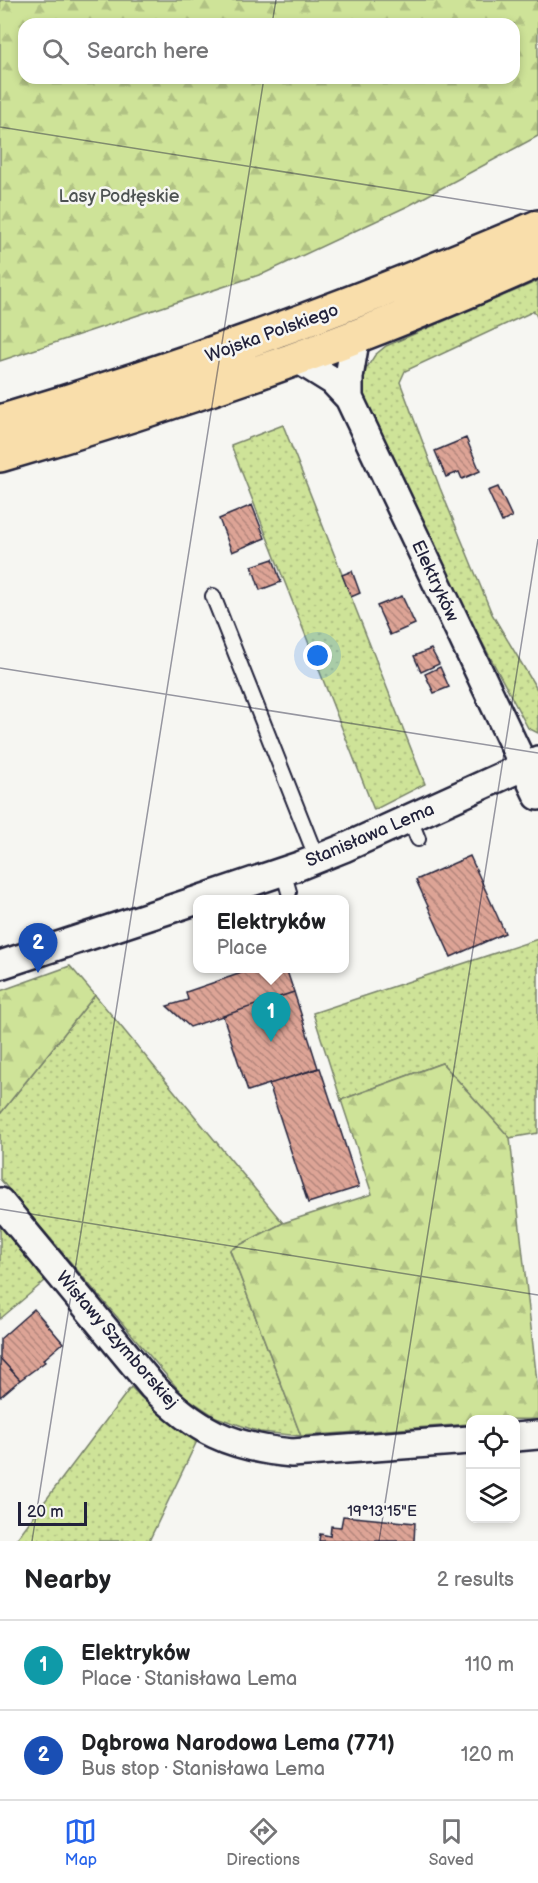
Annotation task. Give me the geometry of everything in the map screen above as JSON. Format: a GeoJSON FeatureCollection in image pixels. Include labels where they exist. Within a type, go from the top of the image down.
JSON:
{"type":"FeatureCollection","features":[{"type":"Feature","properties":{"kind":"main road","name":"Wojska Polskiego"},"geometry":{"type":"LineString","coordinates":[[0,422],[174,368],[300,323],[538,227]]}},
{"type":"Feature","properties":{"kind":"main road","name":"Wojska Polskiego"},"geometry":{"type":"LineString","coordinates":[[0,454],[192,395],[296,358],[538,260]]}},
{"type":"Feature","properties":{"kind":"street","name":"Elektryków"},"geometry":{"type":"LineString","coordinates":[[349,398],[349,377],[356,335]]}},
{"type":"Feature","properties":{"kind":"street","name":"Elektryków"},"geometry":{"type":"LineString","coordinates":[[296,358],[333,381],[349,398],[531,763],[538,796]]}},
{"type":"Feature","properties":{"kind":"street","name":"Stanisława Lema"},"geometry":{"type":"LineString","coordinates":[[219,895],[286,881],[317,859],[414,829],[531,763]]}},
{"type":"Feature","properties":{"kind":"street","name":"Stanisława Lema"},"geometry":{"type":"LineString","coordinates":[[0,965],[193,901]]}},
{"type":"Feature","properties":{"kind":"street","name":"Wisławy Szymborskiej"},"geometry":{"type":"LineString","coordinates":[[0,1202],[152,1386],[172,1407],[217,1436],[240,1445],[292,1453],[466,1440]]}},
{"type":"Feature","properties":{"kind":"street"},"geometry":{"type":"LineString","coordinates":[[520,1437],[538,1435]]}},
{"type":"Feature","properties":{"kind":"lane"},"geometry":{"type":"LineString","coordinates":[[213,596],[317,859]]}},
{"type":"Feature","properties":{"kind":"green space","name":"Lasy Podłęskie"},"geometry":{"type":"Polygon","coordinates":[[[0,0],[538,0],[538,136],[408,206],[265,273],[0,361],[0,0]]]}},
{"type":"Feature","properties":{"kind":"green space"},"geometry":{"type":"Polygon","coordinates":[[[538,281],[538,319],[534,311],[405,371],[400,382],[440,488],[492,614],[538,691],[538,733],[528,728],[414,515],[364,406],[363,384],[366,369],[375,355],[386,346],[538,281]]]}},
{"type":"Feature","properties":{"kind":"green space"},"geometry":{"type":"Polygon","coordinates":[[[283,425],[425,784],[374,810],[231,445],[283,425]]]}},
{"type":"Feature","properties":{"kind":"green space"},"geometry":{"type":"Polygon","coordinates":[[[538,939],[538,1133],[510,1138],[442,1063],[341,1100],[313,1013],[538,939]]]}},
{"type":"Feature","properties":{"kind":"green space"},"geometry":{"type":"Polygon","coordinates":[[[70,966],[95,995],[0,1114],[0,991],[70,966]]]}},
{"type":"Feature","properties":{"kind":"green space"},"geometry":{"type":"Polygon","coordinates":[[[95,995],[283,1223],[230,1250],[301,1436],[260,1432],[216,1417],[183,1395],[0,1179],[0,1114],[95,995]]]}},
{"type":"Feature","properties":{"kind":"green space"},"geometry":{"type":"Polygon","coordinates":[[[442,1063],[510,1138],[538,1391],[538,1419],[520,1419],[520,1415],[466,1415],[466,1424],[301,1436],[230,1250],[283,1223],[372,1194],[341,1100],[442,1063]]]}},
{"type":"Feature","properties":{"kind":"green space"},"geometry":{"type":"Polygon","coordinates":[[[0,1224],[45,1281],[0,1319],[0,1224]]]}},
{"type":"Feature","properties":{"kind":"green space"},"geometry":{"type":"Polygon","coordinates":[[[131,1387],[147,1403],[197,1441],[149,1541],[15,1541],[131,1387]]]}},
{"type":"Feature","properties":{"kind":"building"},"geometry":{"type":"Polygon","coordinates":[[[466,438],[480,471],[462,479],[459,472],[446,477],[435,451],[466,438]]]}},
{"type":"Feature","properties":{"kind":"building"},"geometry":{"type":"Polygon","coordinates":[[[498,487],[512,517],[502,522],[488,491],[498,487]]]}},
{"type":"Feature","properties":{"kind":"building"},"geometry":{"type":"Polygon","coordinates":[[[252,505],[265,538],[232,552],[219,519],[252,505]]]}},
{"type":"Feature","properties":{"kind":"building"},"geometry":{"type":"Polygon","coordinates":[[[273,559],[281,582],[260,590],[252,566],[273,559]]]}},
{"type":"Feature","properties":{"kind":"building"},"geometry":{"type":"Polygon","coordinates":[[[352,571],[360,593],[351,597],[342,575],[352,571]]]}},
{"type":"Feature","properties":{"kind":"building"},"geometry":{"type":"Polygon","coordinates":[[[402,596],[415,624],[390,635],[377,606],[402,596]]]}},
{"type":"Feature","properties":{"kind":"building"},"geometry":{"type":"Polygon","coordinates":[[[431,649],[439,664],[421,672],[414,656],[431,649]]]}},
{"type":"Feature","properties":{"kind":"building"},"geometry":{"type":"Polygon","coordinates":[[[440,667],[449,687],[434,693],[425,674],[440,667]]]}},
{"type":"Feature","properties":{"kind":"building"},"geometry":{"type":"Polygon","coordinates":[[[470,856],[505,933],[451,957],[416,880],[470,856]]]}},
{"type":"Feature","properties":{"kind":"building"},"geometry":{"type":"Polygon","coordinates":[[[241,973],[288,973],[294,992],[190,1027],[167,1006],[188,1000],[186,992],[241,973]]]}},
{"type":"Feature","properties":{"kind":"building"},"geometry":{"type":"Polygon","coordinates":[[[294,992],[318,1068],[248,1091],[223,1016],[294,992]]]}},
{"type":"Feature","properties":{"kind":"building"},"geometry":{"type":"Polygon","coordinates":[[[320,1068],[359,1187],[308,1203],[269,1084],[320,1068]]]}},
{"type":"Feature","properties":{"kind":"building"},"geometry":{"type":"Polygon","coordinates":[[[34,1309],[63,1343],[43,1360],[45,1362],[20,1380],[0,1358],[0,1339],[34,1309]]]}},
{"type":"Feature","properties":{"kind":"building"},"geometry":{"type":"Polygon","coordinates":[[[0,1358],[20,1380],[0,1397],[0,1358]]]}},
{"type":"Feature","properties":{"kind":"building"},"geometry":{"type":"Polygon","coordinates":[[[343,1516],[415,1523],[414,1541],[319,1541],[320,1534],[330,1536],[331,1526],[341,1527],[343,1516]]]}},
{"type":"Feature","properties":{"kind":"place","name":"Dąbrowa Narodowa Lema (771)"},"geometry":{"type":"Point","coordinates":[38,973]}},
{"type":"Feature","properties":{"kind":"place","name":"Elektryków"},"geometry":{"type":"Point","coordinates":[271,1042]}}]}
